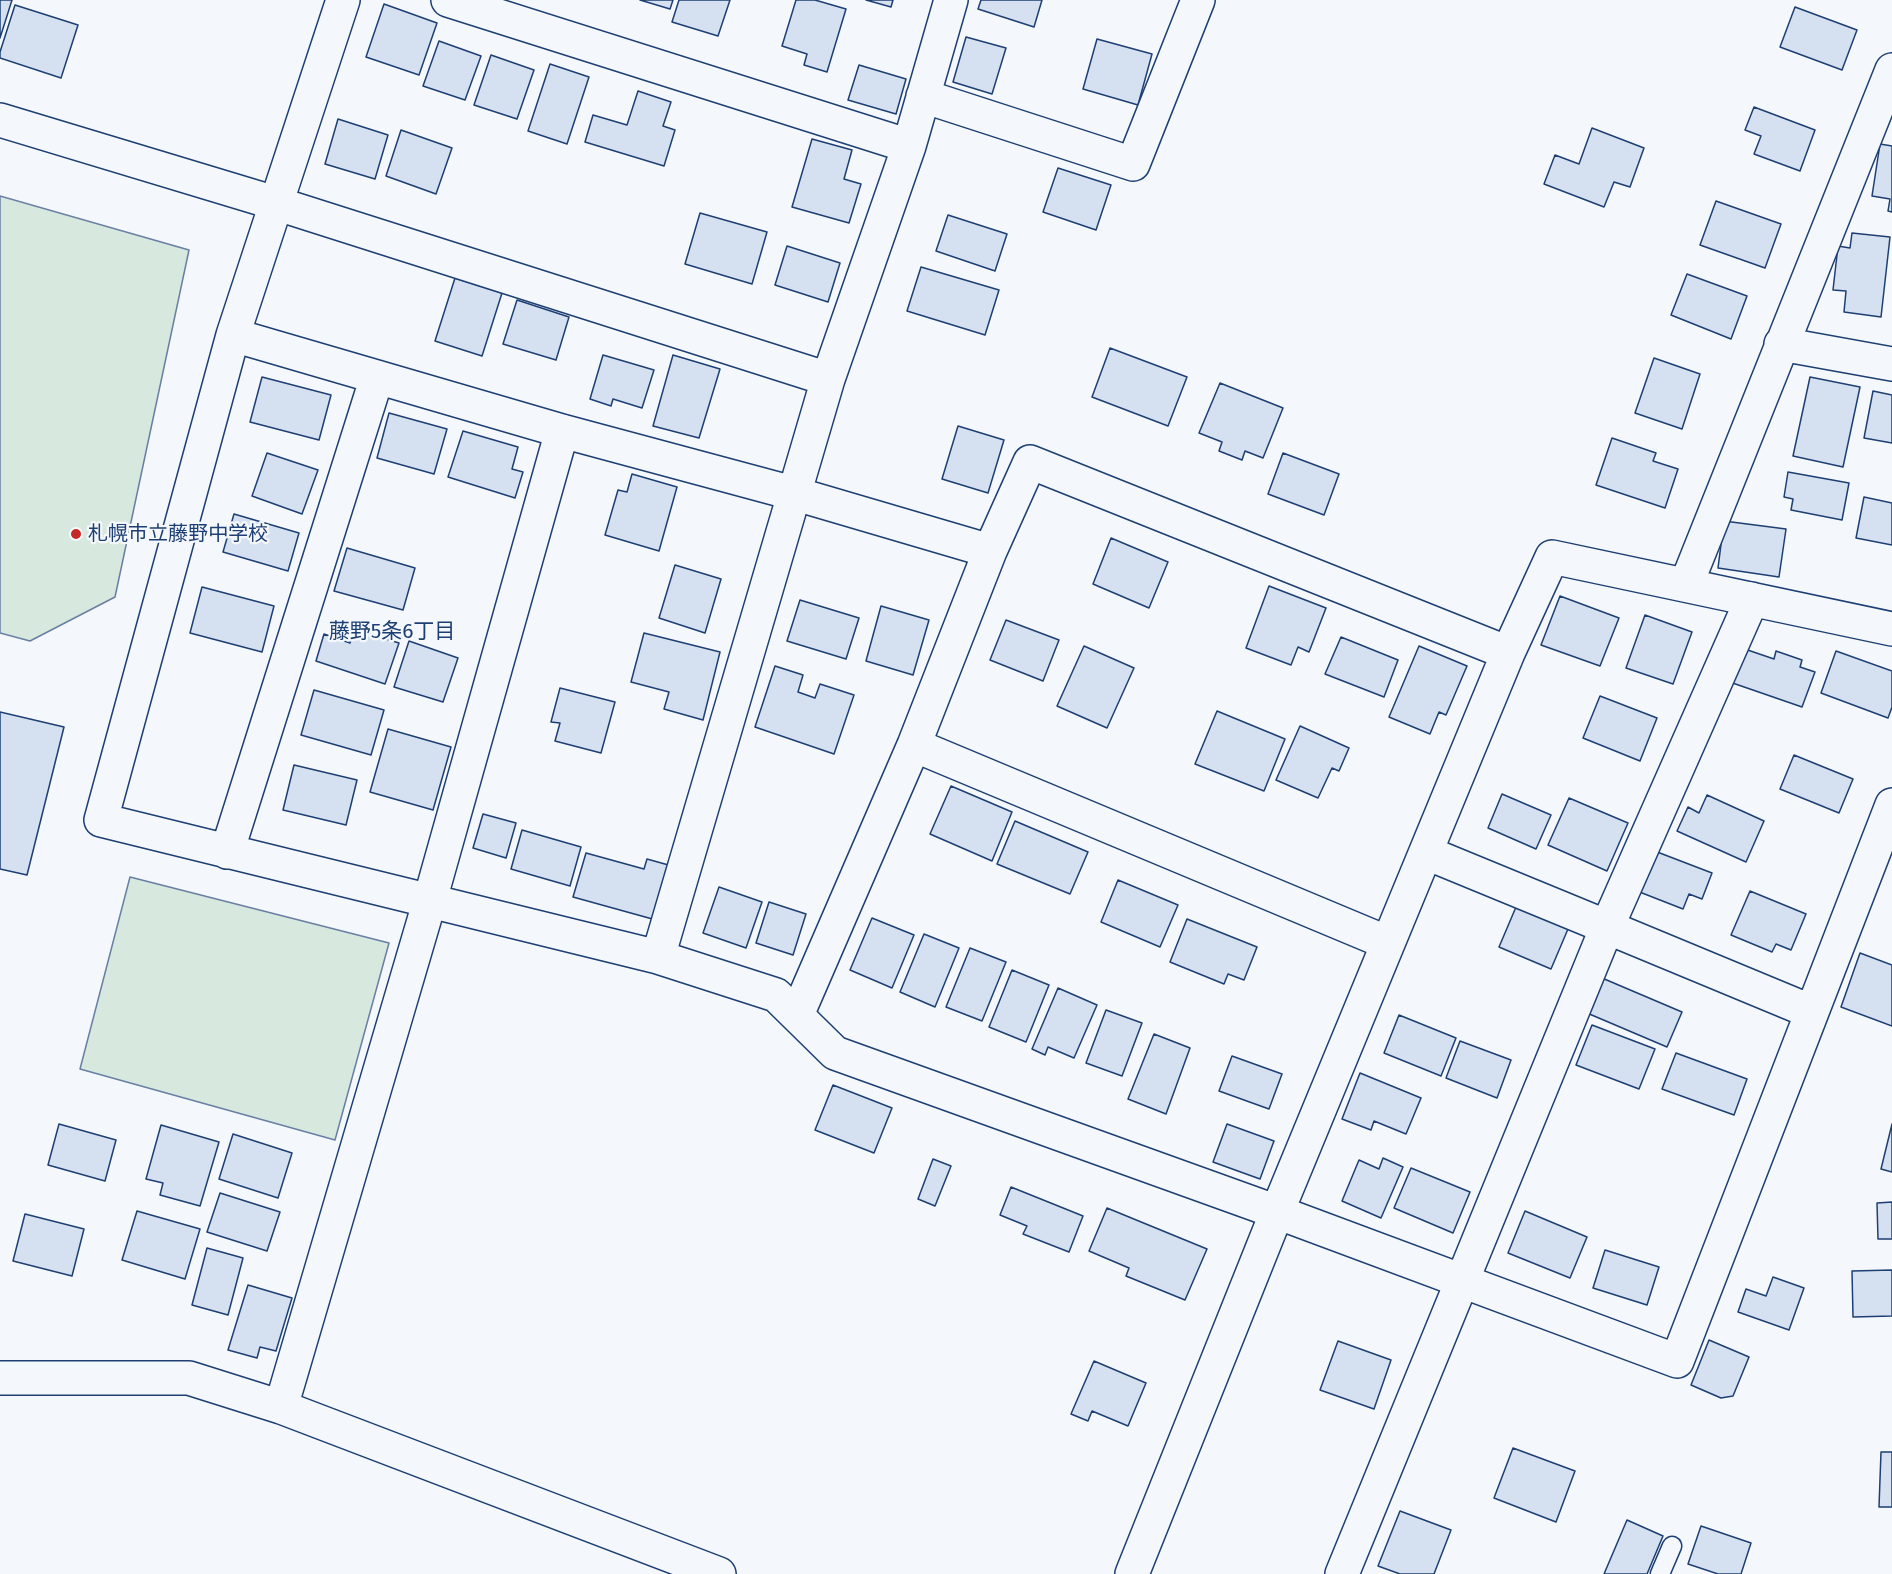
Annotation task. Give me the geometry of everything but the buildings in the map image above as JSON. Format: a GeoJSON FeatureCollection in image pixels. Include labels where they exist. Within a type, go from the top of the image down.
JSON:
{"type":"FeatureCollection","features":[{"type":"Feature","properties":{"kind":"street"},"geometry":{"type":"LineString","coordinates":[[343,0],[233,335],[101,820],[658,957],[776,995],[835,1053],[1276,1212],[1677,1361],[1892,805]]}},
{"type":"Feature","properties":{"kind":"street"},"geometry":{"type":"LineString","coordinates":[[448,0],[909,146]]}},
{"type":"Feature","properties":{"kind":"street"},"geometry":{"type":"LineString","coordinates":[[658,957],[828,379],[909,146],[951,0]]}},
{"type":"Feature","properties":{"kind":"street"},"geometry":{"type":"LineString","coordinates":[[923,96],[1133,164],[1198,0]]}},
{"type":"Feature","properties":{"kind":"street"},"geometry":{"type":"LineString","coordinates":[[1686,585],[1781,344],[1883,116],[1892,70]]}},
{"type":"Feature","properties":{"kind":"street"},"geometry":{"type":"LineString","coordinates":[[0,120],[275,203],[828,379]]}},
{"type":"Feature","properties":{"kind":"street"},"geometry":{"type":"LineString","coordinates":[[233,335],[562,431],[796,494],[990,550]]}},
{"type":"Feature","properties":{"kind":"street"},"geometry":{"type":"LineString","coordinates":[[1781,344],[1892,364]]}},
{"type":"Feature","properties":{"kind":"street"},"geometry":{"type":"LineString","coordinates":[[227,852],[377,377]]}},
{"type":"Feature","properties":{"kind":"street"},"geometry":{"type":"LineString","coordinates":[[281,1407],[430,900],[562,431]]}},
{"type":"Feature","properties":{"kind":"street"},"geometry":{"type":"LineString","coordinates":[[797,1015],[914,745],[990,550],[1030,462],[1508,653]]}},
{"type":"Feature","properties":{"kind":"street"},"geometry":{"type":"LineString","coordinates":[[1132,1574],[1276,1212],[1427,854],[1508,653],[1552,557],[1892,629]]}},
{"type":"Feature","properties":{"kind":"street"},"geometry":{"type":"LineString","coordinates":[[1342,1574],[1607,927],[1752,599]]}},
{"type":"Feature","properties":{"kind":"street"},"geometry":{"type":"LineString","coordinates":[[914,745],[1389,943]]}},
{"type":"Feature","properties":{"kind":"street"},"geometry":{"type":"LineString","coordinates":[[1427,854],[1812,1012]]}},
{"type":"Feature","properties":{"kind":"street"},"geometry":{"type":"LineString","coordinates":[[0,1378],[189,1378],[281,1407],[719,1574]]}},
{"type":"Feature","properties":{"kind":"lane"},"geometry":{"type":"LineString","coordinates":[[1660,1574],[1672,1546]]}},
{"type":"Feature","properties":{"kind":"shaded area"},"geometry":{"type":"Polygon","coordinates":[[[0,196],[189,250],[115,597],[30,641],[0,633],[0,196]]]}},
{"type":"Feature","properties":{"kind":"shaded area"},"geometry":{"type":"Polygon","coordinates":[[[130,877],[389,943],[335,1140],[80,1069],[130,877]]]}},
{"type":"Feature","properties":{"kind":"place","name":"札幌市立藤野中学校"},"geometry":{"type":"Point","coordinates":[76,534]}},
{"type":"Feature","properties":{"kind":"district","name":"藤野5条6丁目"},"geometry":{"type":"Point","coordinates":[392,632]}}]}
